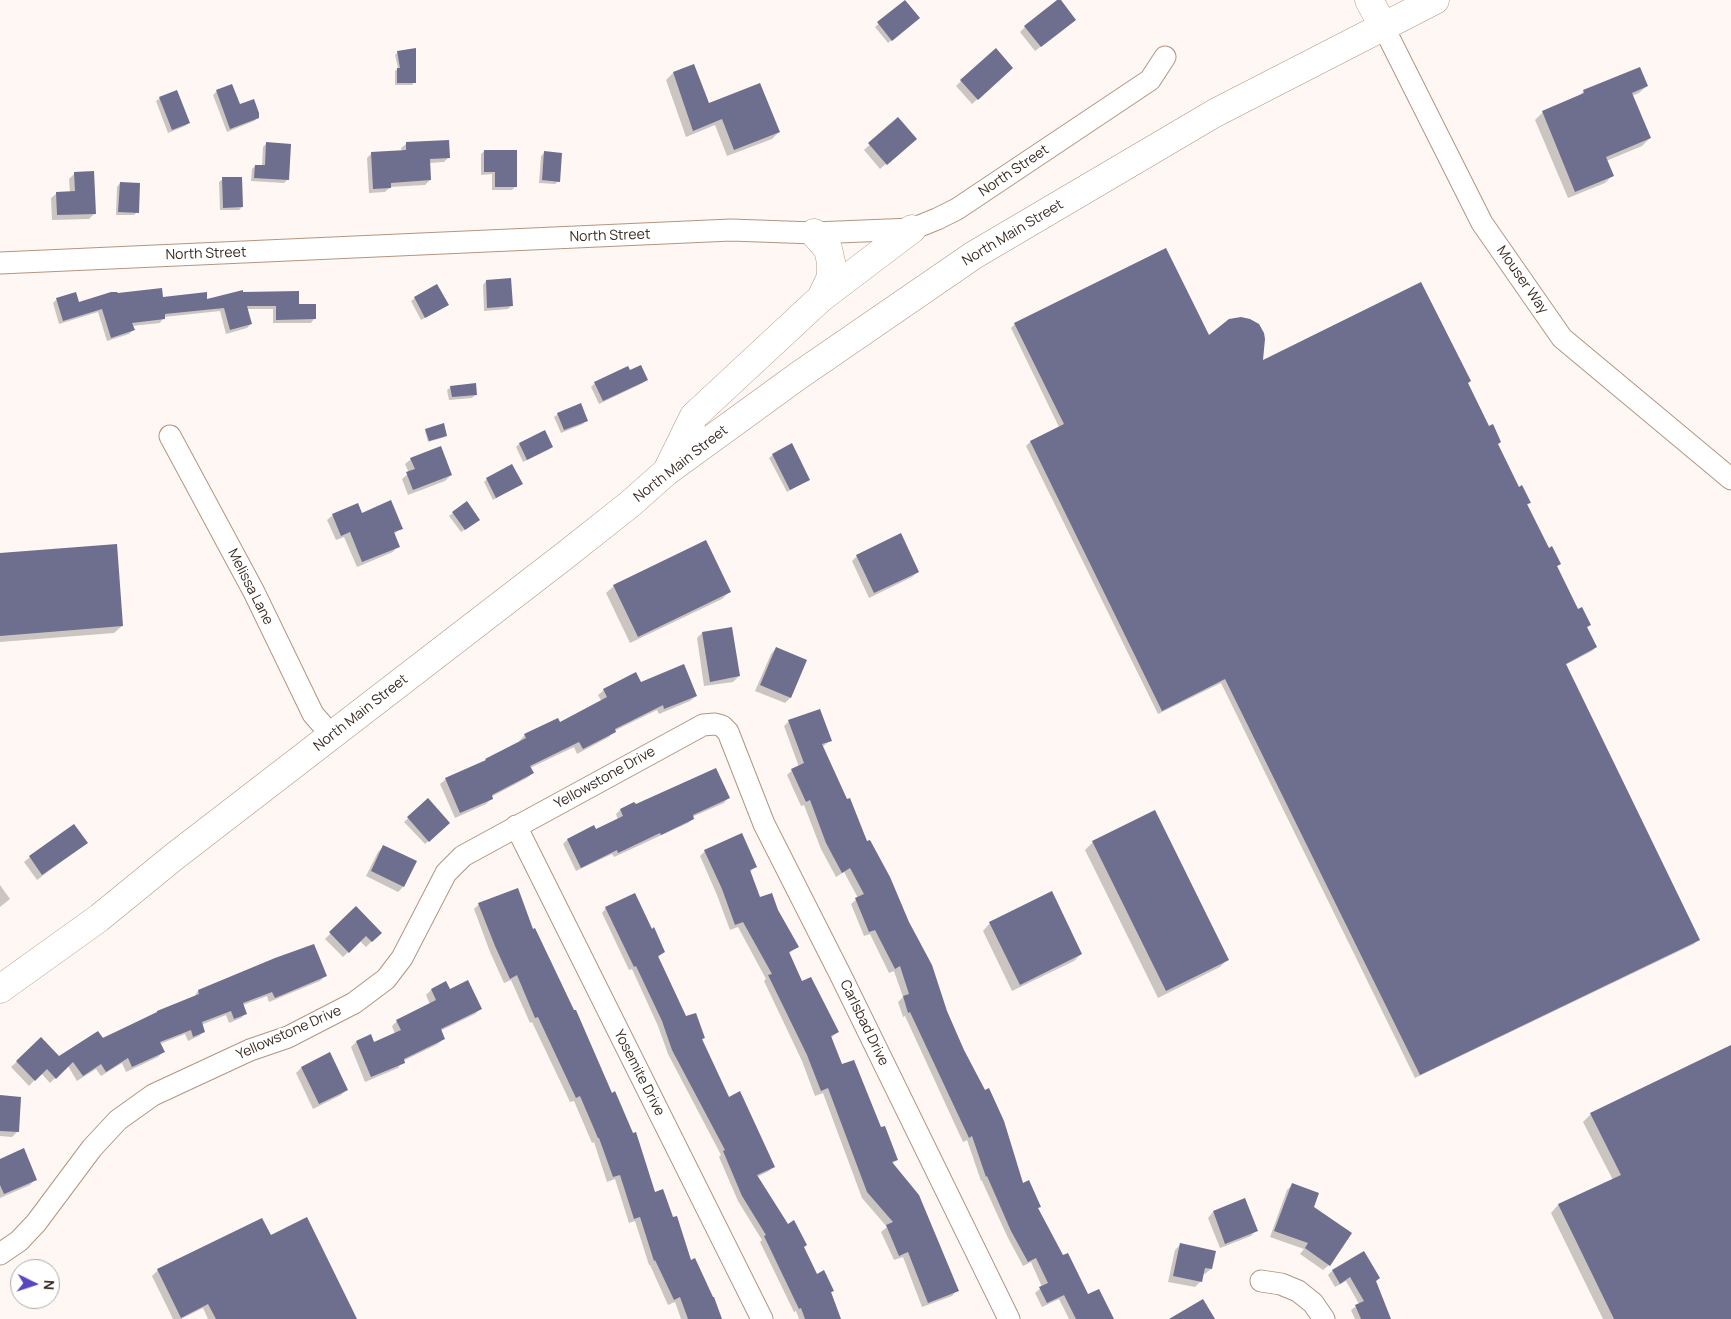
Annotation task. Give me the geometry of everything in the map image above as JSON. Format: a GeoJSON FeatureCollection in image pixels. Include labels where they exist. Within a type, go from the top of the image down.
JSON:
{"type":"FeatureCollection","features":[{"type":"Feature","properties":{"kind":"main road"},"geometry":{"type":"LineString","coordinates":[[1369,0],[1383,26]]}},
{"type":"Feature","properties":{"kind":"main road","name":"North Main Street"},"geometry":{"type":"LineString","coordinates":[[0,989],[99,918],[175,856],[608,522],[666,472],[798,376],[974,255],[1216,113],[1435,0]]}},
{"type":"Feature","properties":{"kind":"main road"},"geometry":{"type":"LineString","coordinates":[[666,472],[694,416],[821,298],[912,229]]}},
{"type":"Feature","properties":{"kind":"main road"},"geometry":{"type":"LineString","coordinates":[[814,233],[828,249],[831,262],[831,277],[821,298]]}},
{"type":"Feature","properties":{"kind":"street","name":"Mouser Way"},"geometry":{"type":"LineString","coordinates":[[1383,26],[1482,223],[1562,338],[1731,479]]}},
{"type":"Feature","properties":{"kind":"street","name":"North Street"},"geometry":{"type":"LineString","coordinates":[[0,263],[732,230],[814,233],[912,229],[958,209],[1150,80],[1165,57]]}},
{"type":"Feature","properties":{"kind":"street","name":"Melissa Lane"},"geometry":{"type":"LineString","coordinates":[[170,436],[254,592],[313,714],[332,736]]}},
{"type":"Feature","properties":{"kind":"street","name":"Yellowstone Drive"},"geometry":{"type":"LineString","coordinates":[[0,1254],[19,1241],[60,1192],[92,1148],[118,1120],[153,1095],[250,1050],[288,1037],[354,1003],[386,979],[402,958],[446,873],[463,856],[702,725],[715,724],[722,726]]}},
{"type":"Feature","properties":{"kind":"street","name":"Carlsbad Drive"},"geometry":{"type":"LineString","coordinates":[[722,726],[728,732],[764,824],[841,976],[1009,1319]]}},
{"type":"Feature","properties":{"kind":"street","name":"Yosemite Drive"},"geometry":{"type":"LineString","coordinates":[[516,826],[762,1319]]}},
{"type":"Feature","properties":{"kind":"street"},"geometry":{"type":"LineString","coordinates":[[1260,1281],[1281,1284],[1298,1291],[1313,1302],[1324,1319]]}},
{"type":"Feature","properties":{"kind":"building"},"geometry":{"type":"Polygon","coordinates":[[[905,0],[920,18],[892,41],[877,22],[905,0]]]}},
{"type":"Feature","properties":{"kind":"building"},"geometry":{"type":"Polygon","coordinates":[[[1057,0],[1061,0],[1076,20],[1041,47],[1024,26],[1057,0]]]}},
{"type":"Feature","properties":{"kind":"building"},"geometry":{"type":"Polygon","coordinates":[[[416,48],[416,83],[397,83],[397,68],[400,68],[397,51],[416,48]]]}},
{"type":"Feature","properties":{"kind":"building"},"geometry":{"type":"Polygon","coordinates":[[[996,48],[1013,68],[978,100],[960,80],[996,48]]]}},
{"type":"Feature","properties":{"kind":"building"},"geometry":{"type":"Polygon","coordinates":[[[694,64],[709,103],[760,83],[780,132],[734,150],[722,119],[693,131],[673,72],[694,64]]]}},
{"type":"Feature","properties":{"kind":"building"},"geometry":{"type":"Polygon","coordinates":[[[1640,67],[1648,86],[1632,93],[1651,138],[1606,157],[1614,176],[1575,192],[1542,111],[1584,93],[1583,90],[1640,67]]]}},
{"type":"Feature","properties":{"kind":"building"},"geometry":{"type":"Polygon","coordinates":[[[232,84],[240,104],[254,99],[259,118],[230,129],[216,90],[232,84]]]}},
{"type":"Feature","properties":{"kind":"building"},"geometry":{"type":"Polygon","coordinates":[[[177,90],[190,123],[172,130],[159,97],[177,90]]]}},
{"type":"Feature","properties":{"kind":"building"},"geometry":{"type":"Polygon","coordinates":[[[898,117],[917,139],[887,165],[868,143],[898,117]]]}},
{"type":"Feature","properties":{"kind":"building"},"geometry":{"type":"Polygon","coordinates":[[[449,140],[450,158],[430,159],[431,180],[391,183],[391,188],[373,189],[371,152],[406,150],[406,142],[449,140]]]}},
{"type":"Feature","properties":{"kind":"building"},"geometry":{"type":"Polygon","coordinates":[[[266,142],[291,144],[289,180],[254,178],[255,165],[265,165],[266,142]]]}},
{"type":"Feature","properties":{"kind":"building"},"geometry":{"type":"Polygon","coordinates":[[[484,150],[517,150],[517,187],[495,187],[495,172],[484,172],[484,150]]]}},
{"type":"Feature","properties":{"kind":"building"},"geometry":{"type":"Polygon","coordinates":[[[544,151],[562,153],[560,182],[542,180],[544,151]]]}},
{"type":"Feature","properties":{"kind":"building"},"geometry":{"type":"Polygon","coordinates":[[[94,171],[96,214],[57,215],[56,192],[75,191],[74,172],[94,171]]]}},
{"type":"Feature","properties":{"kind":"building"},"geometry":{"type":"Polygon","coordinates":[[[222,177],[242,177],[243,207],[223,208],[222,177]]]}},
{"type":"Feature","properties":{"kind":"building"},"geometry":{"type":"Polygon","coordinates":[[[120,182],[140,183],[139,213],[118,212],[120,182]]]}},
{"type":"Feature","properties":{"kind":"building"},"geometry":{"type":"Polygon","coordinates":[[[1166,248],[1209,335],[1229,319],[1241,317],[1250,319],[1259,324],[1264,333],[1263,360],[1421,282],[1471,381],[1468,383],[1489,426],[1493,424],[1501,442],[1498,444],[1519,487],[1522,485],[1531,503],[1527,504],[1549,548],[1552,546],[1561,564],[1557,566],[1578,609],[1582,607],[1591,625],[1587,627],[1597,647],[1566,664],[1700,940],[1420,1075],[1225,679],[1162,711],[1030,441],[1064,424],[1014,323],[1166,248]]]}},
{"type":"Feature","properties":{"kind":"building"},"geometry":{"type":"Polygon","coordinates":[[[511,278],[513,306],[487,308],[486,280],[511,278]]]}},
{"type":"Feature","properties":{"kind":"building"},"geometry":{"type":"Polygon","coordinates":[[[437,284],[449,305],[425,318],[414,297],[437,284]]]}},
{"type":"Feature","properties":{"kind":"building"},"geometry":{"type":"Polygon","coordinates":[[[162,288],[163,297],[207,292],[207,299],[243,290],[243,292],[299,291],[299,304],[316,304],[316,319],[276,320],[276,306],[247,306],[252,324],[230,330],[224,308],[165,314],[165,319],[132,323],[135,330],[111,338],[102,309],[63,321],[56,298],[76,292],[79,302],[111,292],[118,293],[162,288]]]}},
{"type":"Feature","properties":{"kind":"building"},"geometry":{"type":"Polygon","coordinates":[[[641,365],[648,380],[603,401],[594,382],[628,366],[630,370],[641,365]]]}},
{"type":"Feature","properties":{"kind":"building"},"geometry":{"type":"Polygon","coordinates":[[[476,383],[477,395],[452,397],[450,386],[476,383]]]}},
{"type":"Feature","properties":{"kind":"building"},"geometry":{"type":"Polygon","coordinates":[[[581,403],[588,421],[564,430],[557,413],[581,403]]]}},
{"type":"Feature","properties":{"kind":"building"},"geometry":{"type":"Polygon","coordinates":[[[444,423],[447,436],[429,441],[425,429],[444,423]]]}},
{"type":"Feature","properties":{"kind":"building"},"geometry":{"type":"Polygon","coordinates":[[[545,430],[553,447],[527,460],[519,443],[545,430]]]}},
{"type":"Feature","properties":{"kind":"building"},"geometry":{"type":"Polygon","coordinates":[[[792,443],[810,480],[790,490],[772,454],[792,443]]]}},
{"type":"Feature","properties":{"kind":"building"},"geometry":{"type":"Polygon","coordinates":[[[441,446],[452,475],[413,490],[406,472],[415,469],[410,458],[441,446]]]}},
{"type":"Feature","properties":{"kind":"building"},"geometry":{"type":"Polygon","coordinates":[[[512,464],[523,484],[496,498],[486,478],[512,464]]]}},
{"type":"Feature","properties":{"kind":"building"},"geometry":{"type":"Polygon","coordinates":[[[391,500],[403,529],[394,532],[400,547],[362,562],[350,532],[341,536],[332,514],[358,503],[362,513],[391,500]]]}},
{"type":"Feature","properties":{"kind":"building"},"geometry":{"type":"Polygon","coordinates":[[[467,501],[480,520],[465,530],[452,512],[467,501]]]}},
{"type":"Feature","properties":{"kind":"building"},"geometry":{"type":"Polygon","coordinates":[[[901,533],[919,572],[874,593],[856,555],[901,533]]]}},
{"type":"Feature","properties":{"kind":"building"},"geometry":{"type":"Polygon","coordinates":[[[706,540],[731,592],[638,637],[613,585],[706,540]]]}},
{"type":"Feature","properties":{"kind":"building"},"geometry":{"type":"Polygon","coordinates":[[[117,544],[123,626],[0,636],[0,553],[117,544]]]}},
{"type":"Feature","properties":{"kind":"building"},"geometry":{"type":"Polygon","coordinates":[[[732,627],[740,676],[710,682],[702,632],[732,627]]]}},
{"type":"Feature","properties":{"kind":"building"},"geometry":{"type":"Polygon","coordinates":[[[776,647],[807,660],[791,698],[760,685],[776,647]]]}},
{"type":"Feature","properties":{"kind":"building"},"geometry":{"type":"Polygon","coordinates":[[[684,664],[697,696],[664,709],[663,705],[615,729],[616,732],[583,749],[579,742],[530,766],[534,773],[492,795],[493,799],[460,813],[445,778],[486,760],[526,738],[524,734],[558,718],[560,722],[607,697],[603,689],[636,672],[641,682],[684,664]]]}},
{"type":"Feature","properties":{"kind":"building"},"geometry":{"type":"Polygon","coordinates":[[[820,709],[832,741],[822,744],[847,799],[850,798],[867,841],[870,840],[890,877],[909,922],[932,965],[947,1011],[964,1050],[985,1090],[989,1088],[1004,1121],[1023,1183],[1029,1180],[1041,1207],[1038,1208],[1063,1255],[1068,1253],[1088,1294],[1099,1289],[1114,1319],[1076,1319],[1064,1295],[1047,1303],[1039,1287],[1048,1283],[1036,1258],[1028,1262],[1011,1231],[986,1177],[972,1136],[969,1138],[910,1012],[908,1013],[903,996],[909,994],[900,966],[895,969],[875,930],[869,932],[855,898],[864,894],[850,868],[842,873],[826,843],[810,800],[806,802],[791,769],[804,763],[788,720],[820,709]]]}},
{"type":"Feature","properties":{"kind":"building"},"geometry":{"type":"Polygon","coordinates":[[[716,768],[730,798],[693,815],[694,819],[661,835],[660,833],[618,853],[617,850],[581,868],[567,839],[594,825],[596,829],[623,816],[620,809],[634,802],[636,804],[716,768]]]}},
{"type":"Feature","properties":{"kind":"building"},"geometry":{"type":"Polygon","coordinates":[[[428,798],[450,823],[429,842],[407,817],[428,798]]]}},
{"type":"Feature","properties":{"kind":"building"},"geometry":{"type":"Polygon","coordinates":[[[1155,810],[1229,960],[1166,991],[1092,841],[1155,810]]]}},
{"type":"Feature","properties":{"kind":"building"},"geometry":{"type":"Polygon","coordinates":[[[74,824],[88,843],[42,875],[29,856],[74,824]]]}},
{"type":"Feature","properties":{"kind":"building"},"geometry":{"type":"Polygon","coordinates":[[[742,833],[757,867],[750,870],[760,897],[772,893],[778,910],[799,947],[789,952],[802,981],[811,977],[839,1032],[831,1036],[842,1064],[854,1060],[881,1127],[885,1126],[898,1160],[892,1162],[919,1195],[959,1291],[928,1303],[908,1252],[899,1256],[886,1225],[893,1222],[867,1192],[828,1088],[821,1091],[807,1055],[768,975],[772,974],[743,922],[735,925],[722,889],[704,850],[742,833]]]}},
{"type":"Feature","properties":{"kind":"building"},"geometry":{"type":"Polygon","coordinates":[[[383,845],[417,861],[404,887],[371,871],[383,845]]]}},
{"type":"Feature","properties":{"kind":"building"},"geometry":{"type":"Polygon","coordinates":[[[518,888],[533,929],[535,928],[574,1010],[576,1010],[612,1093],[615,1091],[633,1133],[636,1132],[655,1192],[663,1189],[673,1217],[677,1216],[691,1260],[695,1258],[714,1297],[722,1319],[688,1319],[680,1297],[674,1300],[654,1261],[640,1217],[634,1219],[620,1175],[613,1177],[599,1138],[580,1096],[576,1098],[538,1017],[535,1018],[517,975],[510,979],[478,903],[518,888]]]}},
{"type":"Feature","properties":{"kind":"building"},"geometry":{"type":"Polygon","coordinates":[[[1052,891],[1082,954],[1020,985],[989,922],[1052,891]]]}},
{"type":"Feature","properties":{"kind":"building"},"geometry":{"type":"Polygon","coordinates":[[[635,893],[652,929],[654,927],[665,952],[658,956],[686,1016],[696,1013],[705,1038],[702,1039],[729,1097],[740,1091],[775,1167],[757,1175],[788,1224],[794,1220],[807,1245],[804,1247],[817,1274],[824,1270],[834,1291],[831,1292],[841,1319],[805,1319],[764,1236],[766,1235],[742,1196],[723,1151],[725,1150],[672,1050],[662,1021],[605,907],[635,893]]]}},
{"type":"Feature","properties":{"kind":"building"},"geometry":{"type":"Polygon","coordinates":[[[356,906],[382,933],[372,942],[366,936],[349,953],[329,932],[356,906]]]}},
{"type":"Feature","properties":{"kind":"building"},"geometry":{"type":"Polygon","coordinates":[[[314,944],[327,976],[275,998],[272,992],[243,1003],[247,1014],[234,1019],[231,1011],[202,1022],[205,1032],[193,1037],[191,1030],[160,1042],[165,1052],[132,1067],[128,1058],[106,1072],[101,1064],[83,1076],[73,1062],[56,1079],[47,1069],[35,1081],[16,1061],[41,1037],[59,1056],[98,1031],[103,1038],[157,1011],[199,994],[198,990],[314,944]]]}},
{"type":"Feature","properties":{"kind":"building"},"geometry":{"type":"Polygon","coordinates":[[[468,980],[482,1009],[441,1029],[445,1039],[404,1059],[405,1063],[371,1077],[356,1041],[371,1034],[374,1042],[401,1030],[396,1020],[436,1000],[431,989],[446,981],[450,989],[468,980]]]}},
{"type":"Feature","properties":{"kind":"building"},"geometry":{"type":"Polygon","coordinates":[[[1731,1045],[1731,1319],[1614,1319],[1558,1204],[1621,1175],[1590,1113],[1731,1045]]]}},
{"type":"Feature","properties":{"kind":"building"},"geometry":{"type":"Polygon","coordinates":[[[330,1052],[348,1090],[319,1104],[301,1067],[330,1052]]]}},
{"type":"Feature","properties":{"kind":"building"},"geometry":{"type":"Polygon","coordinates":[[[0,1095],[21,1097],[19,1132],[0,1131],[0,1095]]]}},
{"type":"Feature","properties":{"kind":"building"},"geometry":{"type":"Polygon","coordinates":[[[24,1148],[37,1180],[4,1194],[0,1185],[0,1159],[24,1148]]]}},
{"type":"Feature","properties":{"kind":"building"},"geometry":{"type":"Polygon","coordinates":[[[1292,1183],[1319,1193],[1314,1207],[1352,1233],[1330,1266],[1305,1248],[1308,1243],[1274,1231],[1292,1183]]]}},
{"type":"Feature","properties":{"kind":"building"},"geometry":{"type":"Polygon","coordinates":[[[1245,1198],[1258,1231],[1225,1244],[1213,1211],[1245,1198]]]}},
{"type":"Feature","properties":{"kind":"building"},"geometry":{"type":"Polygon","coordinates":[[[307,1217],[357,1319],[216,1319],[208,1304],[181,1318],[157,1269],[262,1218],[271,1235],[307,1217]]]}},
{"type":"Feature","properties":{"kind":"building"},"geometry":{"type":"Polygon","coordinates":[[[1180,1243],[1216,1251],[1212,1269],[1205,1268],[1202,1282],[1173,1276],[1180,1243]]]}},
{"type":"Feature","properties":{"kind":"building"},"geometry":{"type":"Polygon","coordinates":[[[1364,1251],[1380,1278],[1376,1281],[1391,1319],[1361,1319],[1355,1305],[1364,1301],[1350,1277],[1340,1284],[1332,1270],[1364,1251]]]}},
{"type":"Feature","properties":{"kind":"building"},"geometry":{"type":"Polygon","coordinates":[[[1203,1299],[1215,1319],[1169,1319],[1203,1299]]]}}]}
